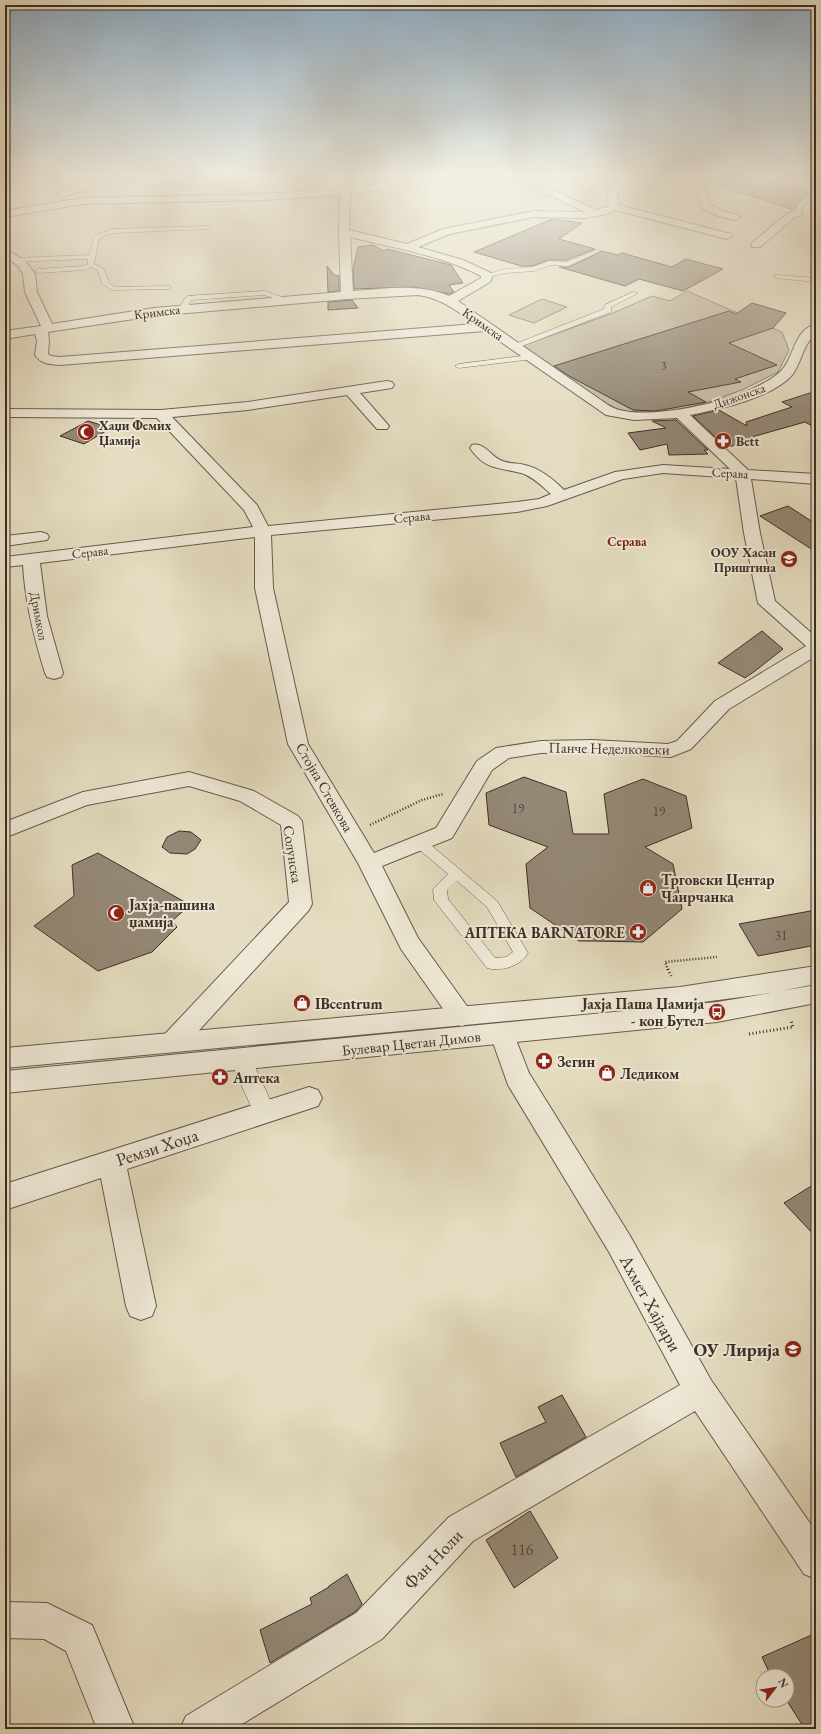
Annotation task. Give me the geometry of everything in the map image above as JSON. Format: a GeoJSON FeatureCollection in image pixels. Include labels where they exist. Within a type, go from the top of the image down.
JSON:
{"type":"FeatureCollection","features":[{"type":"Feature","properties":{"kind":"street"},"geometry":{"type":"LineString","coordinates":[[11,256],[22,264],[29,274],[31,292],[45,329],[41,355],[47,360],[60,361],[487,327]]}},
{"type":"Feature","properties":{"kind":"street"},"geometry":{"type":"LineString","coordinates":[[345,256],[347,295]]}},
{"type":"Feature","properties":{"kind":"street"},"geometry":{"type":"LineString","coordinates":[[434,256],[487,275],[486,280],[450,301]]}},
{"type":"Feature","properties":{"kind":"street","name":"Кримска"},"geometry":{"type":"LineString","coordinates":[[5,335],[154,312],[347,295],[418,291],[431,293],[450,301],[593,401],[615,414],[643,417],[681,414]]}},
{"type":"Feature","properties":{"kind":"street","name":"Дижонска"},"geometry":{"type":"LineString","coordinates":[[681,414],[759,391],[776,382],[786,374],[794,363],[804,338],[816,328]]}},
{"type":"Feature","properties":{"kind":"street"},"geometry":{"type":"LineString","coordinates":[[5,414],[20,412],[161,414],[248,406],[387,385]]}},
{"type":"Feature","properties":{"kind":"street"},"geometry":{"type":"LineString","coordinates":[[352,391],[382,426]]}},
{"type":"Feature","properties":{"kind":"street"},"geometry":{"type":"LineString","coordinates":[[161,414],[251,508],[263,531]]}},
{"type":"Feature","properties":{"kind":"street"},"geometry":{"type":"LineString","coordinates":[[681,414],[743,473],[752,533],[767,603],[816,647]]}},
{"type":"Feature","properties":{"kind":"street"},"geometry":{"type":"LineString","coordinates":[[477,448],[483,456],[492,462],[506,467],[525,469],[539,476],[562,496]]}},
{"type":"Feature","properties":{"kind":"street","name":"Серава"},"geometry":{"type":"LineString","coordinates":[[5,562],[263,531],[517,508],[542,503],[620,475],[663,469],[743,473],[816,479]]}},
{"type":"Feature","properties":{"kind":"street","name":"Стојна Стевкова"},"geometry":{"type":"LineString","coordinates":[[263,531],[264,588],[298,744],[369,863],[409,943],[462,1016]]}},
{"type":"Feature","properties":{"kind":"street"},"geometry":{"type":"LineString","coordinates":[[5,541],[41,537]]}},
{"type":"Feature","properties":{"kind":"street","name":"Дримкол"},"geometry":{"type":"LineString","coordinates":[[31,558],[32,579],[42,636],[54,673]]}},
{"type":"Feature","properties":{"kind":"street","name":"Панче Неделковски"},"geometry":{"type":"LineString","coordinates":[[369,863],[444,833],[484,766],[503,753],[541,747],[592,746],[671,751],[684,745],[722,705],[816,647]]}},
{"type":"Feature","properties":{"kind":"street","name":"Солунска"},"geometry":{"type":"LineString","coordinates":[[5,829],[9,829],[83,799],[189,779],[247,796],[291,821],[301,904],[173,1042]]}},
{"type":"Feature","properties":{"kind":"street","name":"Булевар Цветан Димов"},"geometry":{"type":"LineString","coordinates":[[5,1058],[680,996],[773,983],[816,975]]}},
{"type":"Feature","properties":{"kind":"street","name":"Булевар Цветан Димов"},"geometry":{"type":"LineString","coordinates":[[5,1082],[241,1060],[716,1012],[816,994]]}},
{"type":"Feature","properties":{"kind":"street","name":"Ахмет Хајдари"},"geometry":{"type":"LineString","coordinates":[[502,1034],[517,1077],[619,1243],[700,1391],[816,1562]]}},
{"type":"Feature","properties":{"kind":"street"},"geometry":{"type":"LineString","coordinates":[[241,1060],[265,1113]]}},
{"type":"Feature","properties":{"kind":"street","name":"Ремзи Хоџа"},"geometry":{"type":"LineString","coordinates":[[5,1197],[309,1098]]}},
{"type":"Feature","properties":{"kind":"street"},"geometry":{"type":"LineString","coordinates":[[112,1162],[141,1306]]}},
{"type":"Feature","properties":{"kind":"street","name":"Фан Ноли"},"geometry":{"type":"LineString","coordinates":[[199,1729],[369,1626],[461,1529],[700,1391]]}},
{"type":"Feature","properties":{"kind":"street"},"geometry":{"type":"LineString","coordinates":[[5,1620],[47,1621],[80,1638],[116,1729]]}},
{"type":"Feature","properties":{"kind":"lane"},"geometry":{"type":"LineString","coordinates":[[487,275],[506,271],[534,269],[549,263],[568,264],[587,256]]}},
{"type":"Feature","properties":{"kind":"lane"},"geometry":{"type":"LineString","coordinates":[[16,260],[92,257],[91,265]]}},
{"type":"Feature","properties":{"kind":"lane"},"geometry":{"type":"LineString","coordinates":[[38,271],[77,269],[91,265],[101,269],[104,283],[108,288],[168,287]]}},
{"type":"Feature","properties":{"kind":"lane"},"geometry":{"type":"LineString","coordinates":[[777,277],[816,280]]}},
{"type":"Feature","properties":{"kind":"lane"},"geometry":{"type":"LineString","coordinates":[[514,346],[608,310],[607,306],[635,293]]}},
{"type":"Feature","properties":{"kind":"lane"},"geometry":{"type":"LineString","coordinates":[[460,366],[530,357]]}},
{"type":"Feature","properties":{"kind":"lane"},"geometry":{"type":"LineString","coordinates":[[420,843],[492,904],[521,954],[509,962],[492,964],[464,930],[441,900],[440,889],[456,874]]}},
{"type":"Feature","properties":{"kind":"path"},"geometry":{"type":"LineString","coordinates":[[352,834],[422,800],[473,785]]}},
{"type":"Feature","properties":{"kind":"path"},"geometry":{"type":"LineString","coordinates":[[665,962],[717,957]]}},
{"type":"Feature","properties":{"kind":"path"},"geometry":{"type":"LineString","coordinates":[[749,1034],[793,1027]]}},
{"type":"Feature","properties":{"kind":"shaded area"},"geometry":{"type":"Polygon","coordinates":[[[687,291],[782,332],[789,350],[778,372],[742,390],[715,400],[671,412],[625,412],[597,400],[519,347],[613,313],[652,296],[670,301],[687,291]]]}},
{"type":"Feature","properties":{"kind":"shaded area"},"geometry":{"type":"Polygon","coordinates":[[[542,299],[567,307],[534,323],[509,315],[542,299]]]}},
{"type":"Feature","properties":{"kind":"building"},"geometry":{"type":"Polygon","coordinates":[[[356,256],[415,256],[451,265],[463,283],[449,285],[454,292],[449,294],[414,287],[354,289],[353,270],[356,256]]]}},
{"type":"Feature","properties":{"kind":"building"},"geometry":{"type":"Polygon","coordinates":[[[487,256],[577,256],[567,260],[549,260],[532,266],[521,266],[487,256]]]}},
{"type":"Feature","properties":{"kind":"building"},"geometry":{"type":"Polygon","coordinates":[[[592,256],[632,256],[672,267],[686,259],[723,269],[683,291],[639,279],[625,286],[559,267],[569,267],[592,256]]]}},
{"type":"Feature","properties":{"kind":"building"},"geometry":{"type":"Polygon","coordinates":[[[327,266],[334,275],[339,276],[339,291],[328,292],[327,266]]]}},
{"type":"Feature","properties":{"kind":"building"},"geometry":{"type":"Polygon","coordinates":[[[352,300],[358,308],[328,310],[328,302],[352,300]]]}},
{"type":"Feature","properties":{"kind":"building"},"geometry":{"type":"Polygon","coordinates":[[[752,303],[786,313],[773,328],[729,343],[777,365],[735,379],[741,382],[688,392],[706,402],[656,411],[633,410],[569,376],[554,366],[729,311],[736,314],[752,303]]]}},
{"type":"Feature","properties":{"kind":"building"},"geometry":{"type":"Polygon","coordinates":[[[816,391],[816,428],[805,422],[752,437],[757,441],[726,447],[693,416],[719,410],[747,426],[746,422],[792,407],[782,402],[816,391]]]}},
{"type":"Feature","properties":{"kind":"building"},"geometry":{"type":"Polygon","coordinates":[[[676,420],[708,450],[704,450],[708,454],[669,455],[667,444],[640,450],[628,433],[666,428],[652,421],[676,420]]]}},
{"type":"Feature","properties":{"kind":"building","name":"Хаџи Фемих Џамија"},"geometry":{"type":"Polygon","coordinates":[[[88,421],[111,428],[84,444],[60,436],[88,421]]]}},
{"type":"Feature","properties":{"kind":"building"},"geometry":{"type":"Polygon","coordinates":[[[788,506],[816,524],[816,552],[760,516],[788,506]]]}},
{"type":"Feature","properties":{"kind":"building"},"geometry":{"type":"Polygon","coordinates":[[[762,631],[783,649],[755,671],[745,678],[718,663],[762,631]]]}},
{"type":"Feature","properties":{"kind":"building"},"geometry":{"type":"Polygon","coordinates":[[[524,777],[566,792],[573,834],[609,834],[604,794],[643,779],[686,796],[692,828],[645,847],[673,864],[682,909],[643,942],[579,941],[530,908],[526,864],[548,847],[489,825],[486,793],[524,777]]]}},
{"type":"Feature","properties":{"kind":"building"},"geometry":{"type":"Polygon","coordinates":[[[179,831],[191,832],[201,840],[195,849],[187,854],[170,853],[162,847],[167,837],[179,831]]]}},
{"type":"Feature","properties":{"kind":"building","name":"Јахја-пашина џамија"},"geometry":{"type":"Polygon","coordinates":[[[98,853],[190,905],[172,921],[177,927],[152,952],[98,971],[34,926],[74,896],[72,865],[98,853]]]}},
{"type":"Feature","properties":{"kind":"building"},"geometry":{"type":"Polygon","coordinates":[[[816,910],[816,945],[758,956],[739,924],[816,910]]]}},
{"type":"Feature","properties":{"kind":"building"},"geometry":{"type":"Polygon","coordinates":[[[816,1183],[816,1237],[784,1203],[816,1183]]]}},
{"type":"Feature","properties":{"kind":"building"},"geometry":{"type":"Polygon","coordinates":[[[562,1395],[586,1437],[516,1477],[500,1443],[546,1422],[538,1407],[562,1395]]]}},
{"type":"Feature","properties":{"kind":"building"},"geometry":{"type":"Polygon","coordinates":[[[530,1511],[558,1558],[514,1588],[486,1540],[530,1511]]]}},
{"type":"Feature","properties":{"kind":"building"},"geometry":{"type":"Polygon","coordinates":[[[347,1574],[362,1604],[355,1612],[270,1663],[260,1630],[312,1604],[310,1598],[347,1574]]]}},
{"type":"Feature","properties":{"kind":"building"},"geometry":{"type":"Polygon","coordinates":[[[816,1633],[816,1729],[805,1729],[792,1708],[795,1708],[795,1668],[767,1668],[762,1657],[816,1633]]]}},
{"type":"Feature","properties":{"kind":"place","name":"Хаџи Фемих Џамија"},"geometry":{"type":"Point","coordinates":[86,432]}},
{"type":"Feature","properties":{"kind":"place","name":"Bett"},"geometry":{"type":"Point","coordinates":[723,441]}},
{"type":"Feature","properties":{"kind":"place","name":"ООУ Хасан Приштина"},"geometry":{"type":"Point","coordinates":[789,559]}},
{"type":"Feature","properties":{"kind":"place","name":"Трговски Центар Чаирчанка"},"geometry":{"type":"Point","coordinates":[648,888]}},
{"type":"Feature","properties":{"kind":"place","name":"Јахја-пашина џамија"},"geometry":{"type":"Point","coordinates":[116,913]}},
{"type":"Feature","properties":{"kind":"place","name":"АПТЕКА BARNATORE"},"geometry":{"type":"Point","coordinates":[638,932]}},
{"type":"Feature","properties":{"kind":"place","name":"IBcentrum"},"geometry":{"type":"Point","coordinates":[302,1003]}},
{"type":"Feature","properties":{"kind":"place","name":"Јахја Паша Џамија - кон Бутел"},"geometry":{"type":"Point","coordinates":[717,1012]}},
{"type":"Feature","properties":{"kind":"place","name":"Зегин"},"geometry":{"type":"Point","coordinates":[544,1061]}},
{"type":"Feature","properties":{"kind":"place","name":"Ледиком"},"geometry":{"type":"Point","coordinates":[607,1073]}},
{"type":"Feature","properties":{"kind":"place","name":"Аптека"},"geometry":{"type":"Point","coordinates":[220,1077]}},
{"type":"Feature","properties":{"kind":"place","name":"ОУ Лирија"},"geometry":{"type":"Point","coordinates":[793,1349]}},
{"type":"Feature","properties":{"kind":"district","name":"Серава"},"geometry":{"type":"Point","coordinates":[627,541]}}]}
